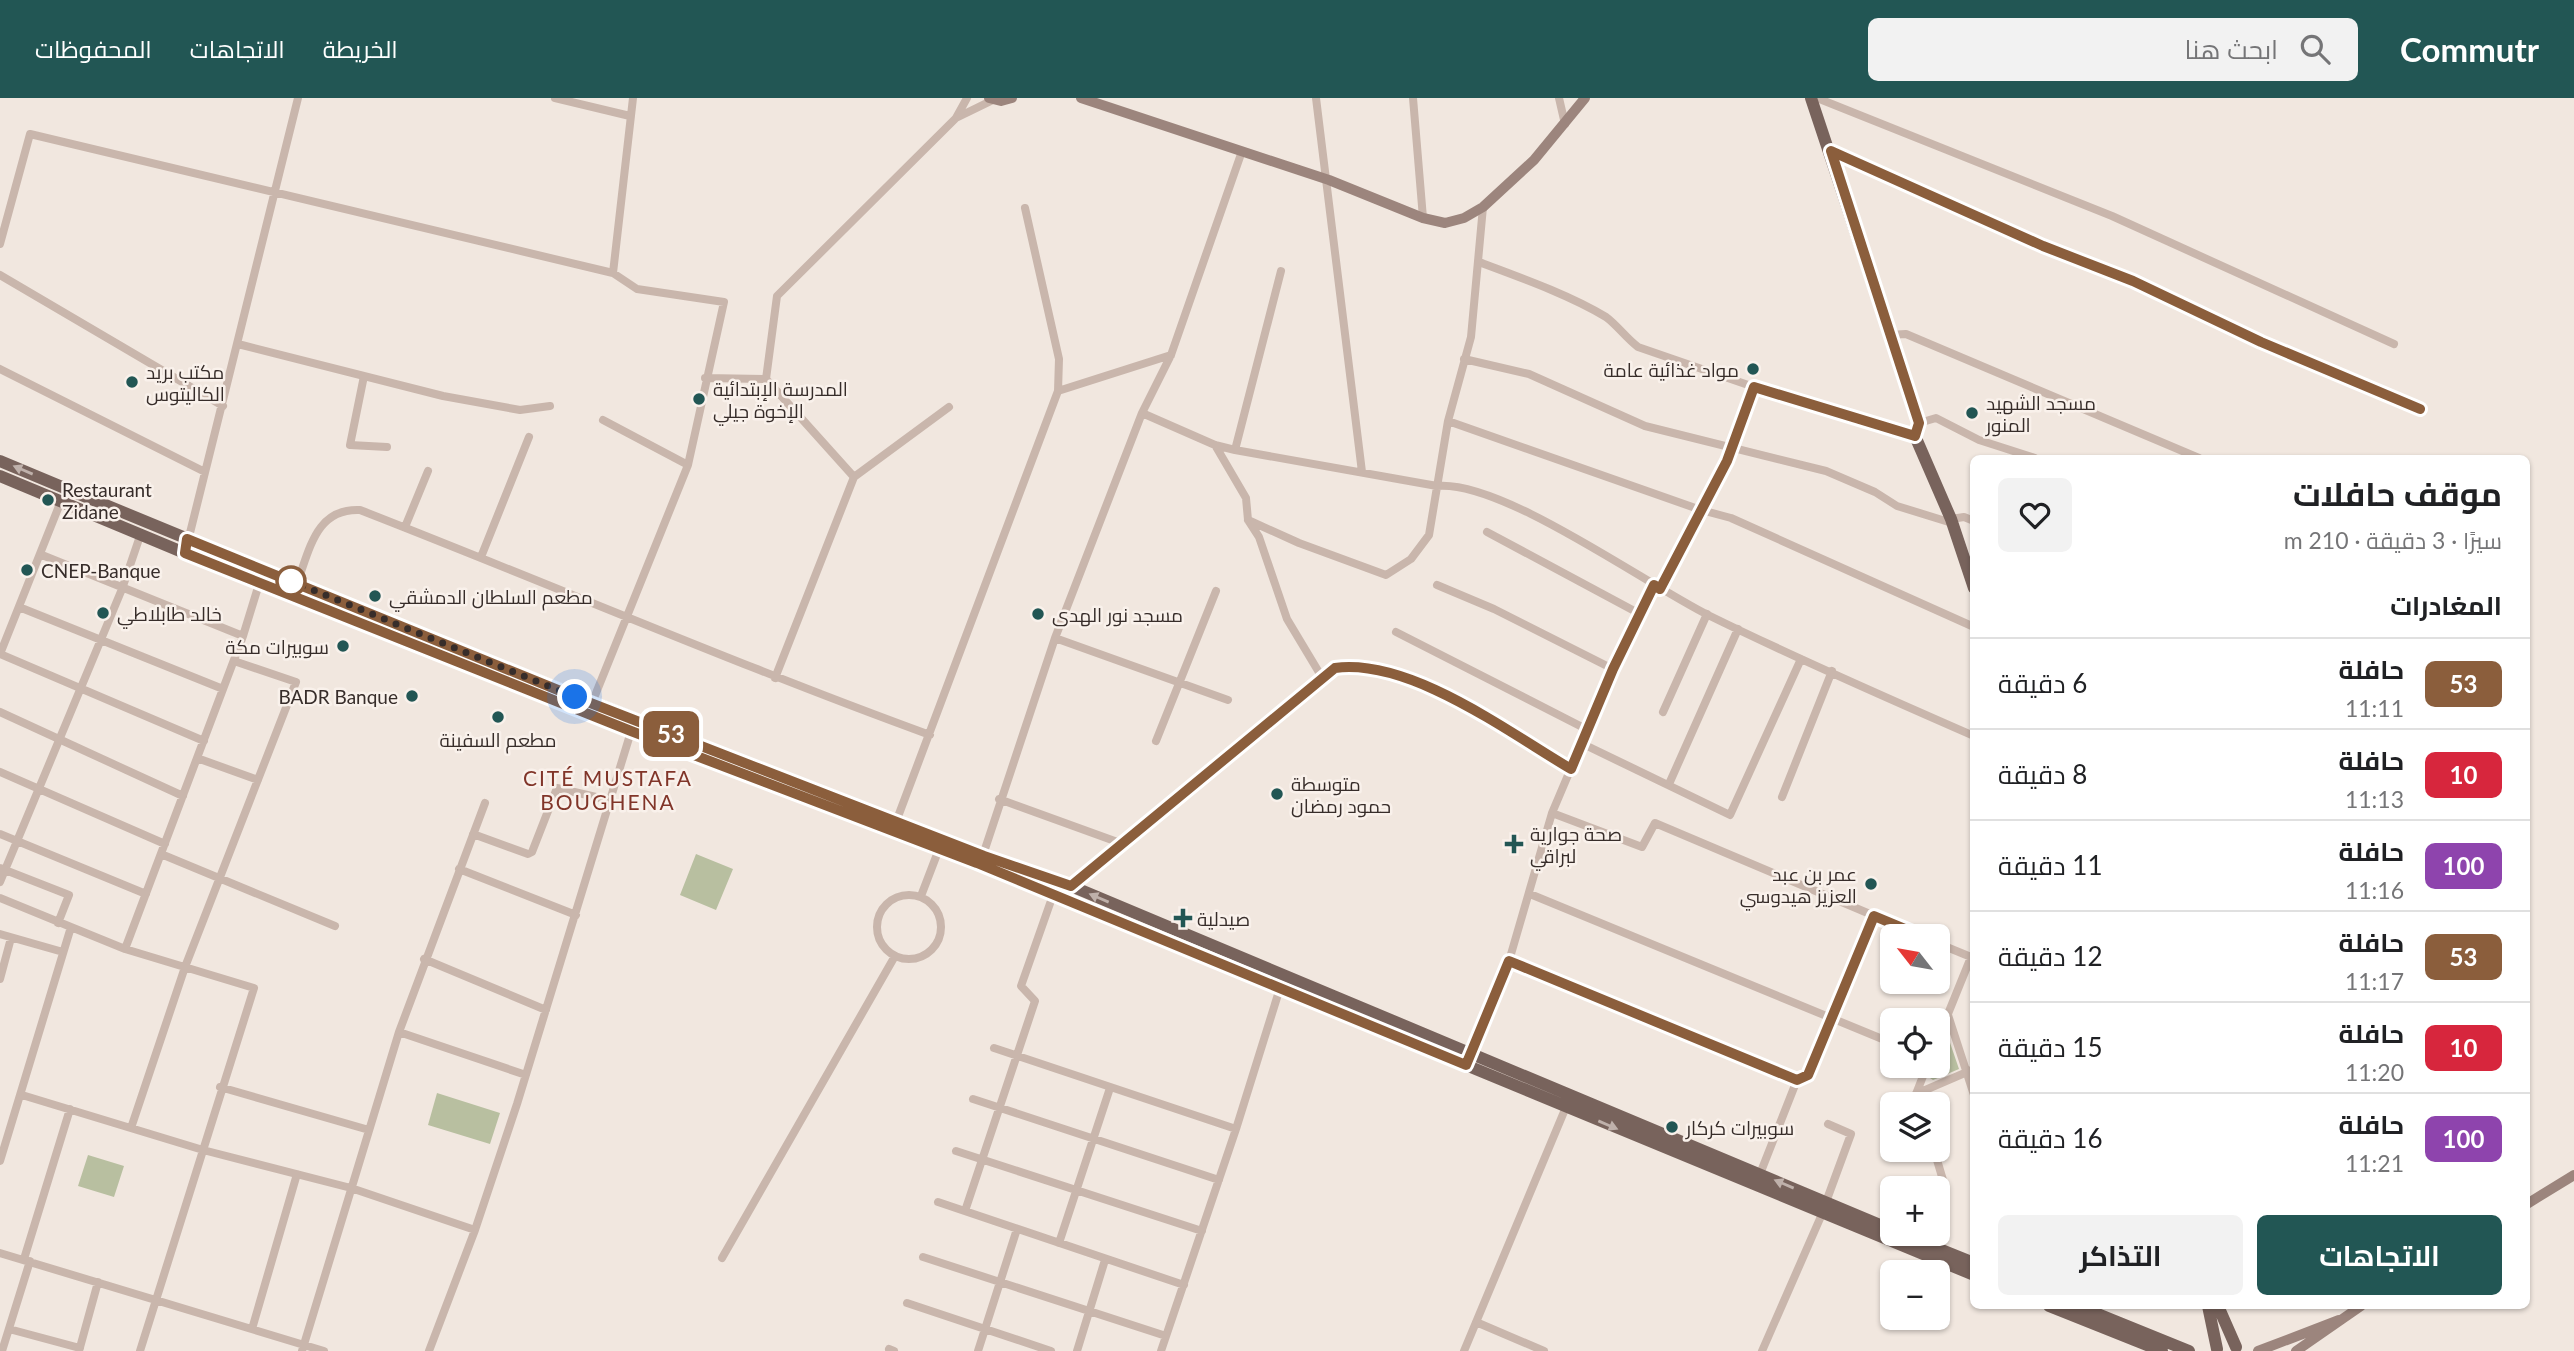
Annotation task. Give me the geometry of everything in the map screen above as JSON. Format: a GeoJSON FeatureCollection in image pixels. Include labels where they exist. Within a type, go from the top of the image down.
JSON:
{"type":"FeatureCollection","features":[{"type":"Feature","properties":{"kind":"main road"},"geometry":{"type":"LineString","coordinates":[[1811,98],[1831,151],[1917,430],[1970,576]]}},
{"type":"Feature","properties":{"kind":"main road"},"geometry":{"type":"LineString","coordinates":[[0,461],[592,703],[633,725],[939,849],[1071,886],[1468,1060],[1566,1107],[1824,1208],[1970,1273]]}},
{"type":"Feature","properties":{"kind":"main road"},"geometry":{"type":"LineString","coordinates":[[0,476],[259,583],[896,822],[1053,895],[1280,988],[1760,1174],[1824,1208],[1880,1226]]}},
{"type":"Feature","properties":{"kind":"main road"},"geometry":{"type":"LineString","coordinates":[[1944,1246],[1970,1261]]}},
{"type":"Feature","properties":{"kind":"main road"},"geometry":{"type":"LineString","coordinates":[[2057,1309],[2162,1351]]}},
{"type":"Feature","properties":{"kind":"main road"},"geometry":{"type":"LineString","coordinates":[[2085,1309],[2189,1351]]}},
{"type":"Feature","properties":{"kind":"main road"},"geometry":{"type":"LineString","coordinates":[[2208,1309],[2214,1350],[2240,1349],[2220,1309]]}},
{"type":"Feature","properties":{"kind":"street"},"geometry":{"type":"LineString","coordinates":[[185,553],[299,98]]}},
{"type":"Feature","properties":{"kind":"street"},"geometry":{"type":"LineString","coordinates":[[555,98],[630,116]]}},
{"type":"Feature","properties":{"kind":"street"},"geometry":{"type":"LineString","coordinates":[[614,273],[633,98]]}},
{"type":"Feature","properties":{"kind":"street"},"geometry":{"type":"LineString","coordinates":[[956,118],[967,98]]}},
{"type":"Feature","properties":{"kind":"street"},"geometry":{"type":"LineString","coordinates":[[766,379],[776,296],[956,118],[991,99],[1012,98]]}},
{"type":"Feature","properties":{"kind":"street"},"geometry":{"type":"LineString","coordinates":[[1081,98],[1241,154],[1329,180],[1423,218],[1444,223],[1464,218],[1483,207],[1534,160],[1584,98]]}},
{"type":"Feature","properties":{"kind":"street"},"geometry":{"type":"LineString","coordinates":[[1316,98],[1329,180],[1362,472]]}},
{"type":"Feature","properties":{"kind":"street"},"geometry":{"type":"LineString","coordinates":[[1413,98],[1423,218]]}},
{"type":"Feature","properties":{"kind":"street"},"geometry":{"type":"LineString","coordinates":[[1559,98],[1564,124]]}},
{"type":"Feature","properties":{"kind":"street"},"geometry":{"type":"LineString","coordinates":[[1816,98],[2112,216],[2394,344]]}},
{"type":"Feature","properties":{"kind":"street"},"geometry":{"type":"LineString","coordinates":[[0,244],[30,134],[614,273],[637,289],[723,302],[688,465],[592,703]]}},
{"type":"Feature","properties":{"kind":"street"},"geometry":{"type":"LineString","coordinates":[[1831,151],[2043,246],[2133,281],[2261,342],[2420,409]]}},
{"type":"Feature","properties":{"kind":"street"},"geometry":{"type":"LineString","coordinates":[[980,860],[1055,638],[1142,413],[1171,355],[1241,154]]}},
{"type":"Feature","properties":{"kind":"street"},"geometry":{"type":"LineString","coordinates":[[1248,520],[1299,543],[1386,575],[1410,559],[1429,535],[1448,421],[1471,337],[1483,207]]}},
{"type":"Feature","properties":{"kind":"street"},"geometry":{"type":"LineString","coordinates":[[896,822],[1058,391],[1059,359],[1025,208]]}},
{"type":"Feature","properties":{"kind":"street"},"geometry":{"type":"LineString","coordinates":[[1479,262],[1537,283],[1608,318],[1622,335],[1638,346],[1754,387],[1917,430],[1936,418],[1979,440],[2026,455]]}},
{"type":"Feature","properties":{"kind":"street"},"geometry":{"type":"LineString","coordinates":[[1235,450],[1281,271]]}},
{"type":"Feature","properties":{"kind":"street"},"geometry":{"type":"LineString","coordinates":[[0,275],[223,406]]}},
{"type":"Feature","properties":{"kind":"street"},"geometry":{"type":"LineString","coordinates":[[1889,335],[1906,334],[2192,455]]}},
{"type":"Feature","properties":{"kind":"street"},"geometry":{"type":"LineString","coordinates":[[237,344],[443,396],[520,410],[550,406]]}},
{"type":"Feature","properties":{"kind":"street"},"geometry":{"type":"LineString","coordinates":[[1058,391],[1171,355]]}},
{"type":"Feature","properties":{"kind":"street"},"geometry":{"type":"LineString","coordinates":[[1464,359],[1529,374],[1645,426],[1826,471],[1875,492],[1897,506],[1951,521],[1964,517],[1970,519]]}},
{"type":"Feature","properties":{"kind":"street"},"geometry":{"type":"LineString","coordinates":[[0,369],[205,472]]}},
{"type":"Feature","properties":{"kind":"street"},"geometry":{"type":"LineString","coordinates":[[364,376],[350,445],[387,447]]}},
{"type":"Feature","properties":{"kind":"street"},"geometry":{"type":"LineString","coordinates":[[705,379],[766,379],[854,477]]}},
{"type":"Feature","properties":{"kind":"street"},"geometry":{"type":"LineString","coordinates":[[1468,1060],[1509,961],[1552,813],[1613,669],[1640,614],[1701,510],[1732,447],[1754,387]]}},
{"type":"Feature","properties":{"kind":"street"},"geometry":{"type":"LineString","coordinates":[[775,678],[854,477],[949,407]]}},
{"type":"Feature","properties":{"kind":"street"},"geometry":{"type":"LineString","coordinates":[[1142,413],[1214,444],[1235,450],[1437,486],[1455,484],[1516,507],[1707,614],[1970,734]]}},
{"type":"Feature","properties":{"kind":"street"},"geometry":{"type":"LineString","coordinates":[[603,420],[688,465]]}},
{"type":"Feature","properties":{"kind":"street"},"geometry":{"type":"LineString","coordinates":[[1448,421],[1769,533],[1970,625]]}},
{"type":"Feature","properties":{"kind":"street"},"geometry":{"type":"LineString","coordinates":[[481,557],[529,437]]}},
{"type":"Feature","properties":{"kind":"street"},"geometry":{"type":"LineString","coordinates":[[1214,444],[1246,498],[1248,520],[1259,537],[1287,619],[1323,678]]}},
{"type":"Feature","properties":{"kind":"street"},"geometry":{"type":"LineString","coordinates":[[405,527],[428,471]]}},
{"type":"Feature","properties":{"kind":"street"},"geometry":{"type":"LineString","coordinates":[[61,501],[41,555],[2,642],[0,654],[204,741]]}},
{"type":"Feature","properties":{"kind":"street"},"geometry":{"type":"LineString","coordinates":[[297,583],[316,533],[329,517],[344,509],[360,510],[626,615],[775,678],[930,734]]}},
{"type":"Feature","properties":{"kind":"street"},"geometry":{"type":"LineString","coordinates":[[1487,532],[1640,614]]}},
{"type":"Feature","properties":{"kind":"street"},"geometry":{"type":"LineString","coordinates":[[0,882],[3,869],[81,690],[141,536]]}},
{"type":"Feature","properties":{"kind":"street"},"geometry":{"type":"LineString","coordinates":[[41,555],[243,635]]}},
{"type":"Feature","properties":{"kind":"street"},"geometry":{"type":"LineString","coordinates":[[125,949],[234,661],[259,583]]}},
{"type":"Feature","properties":{"kind":"street"},"geometry":{"type":"LineString","coordinates":[[1437,585],[1494,609],[1613,669]]}},
{"type":"Feature","properties":{"kind":"street"},"geometry":{"type":"LineString","coordinates":[[1156,741],[1216,591]]}},
{"type":"Feature","properties":{"kind":"street"},"geometry":{"type":"LineString","coordinates":[[19,607],[223,689]]}},
{"type":"Feature","properties":{"kind":"street"},"geometry":{"type":"LineString","coordinates":[[1663,712],[1707,614]]}},
{"type":"Feature","properties":{"kind":"street"},"geometry":{"type":"LineString","coordinates":[[1669,785],[1738,629]]}},
{"type":"Feature","properties":{"kind":"street"},"geometry":{"type":"LineString","coordinates":[[1396,632],[1588,730]]}},
{"type":"Feature","properties":{"kind":"street"},"geometry":{"type":"LineString","coordinates":[[1055,638],[1228,700]]}},
{"type":"Feature","properties":{"kind":"street"},"geometry":{"type":"LineString","coordinates":[[1583,744],[1730,816],[1801,659]]}},
{"type":"Feature","properties":{"kind":"street"},"geometry":{"type":"LineString","coordinates":[[131,1128],[185,967],[296,682],[234,661]]}},
{"type":"Feature","properties":{"kind":"street"},"geometry":{"type":"LineString","coordinates":[[1071,886],[1335,668],[1357,665],[1435,689],[1571,769]]}},
{"type":"Feature","properties":{"kind":"street"},"geometry":{"type":"LineString","coordinates":[[1782,797],[1832,671]]}},
{"type":"Feature","properties":{"kind":"street"},"geometry":{"type":"LineString","coordinates":[[0,712],[183,796]]}},
{"type":"Feature","properties":{"kind":"street"},"geometry":{"type":"LineString","coordinates":[[429,1351],[475,1230],[526,1075],[633,725]]}},
{"type":"Feature","properties":{"kind":"street"},"geometry":{"type":"LineString","coordinates":[[197,758],[258,780]]}},
{"type":"Feature","properties":{"kind":"street"},"geometry":{"type":"LineString","coordinates":[[0,772],[165,844]]}},
{"type":"Feature","properties":{"kind":"street"},"geometry":{"type":"LineString","coordinates":[[472,834],[528,855],[532,852],[557,788],[609,800]]}},
{"type":"Feature","properties":{"kind":"street"},"geometry":{"type":"LineString","coordinates":[[999,799],[1123,844]]}},
{"type":"Feature","properties":{"kind":"street"},"geometry":{"type":"LineString","coordinates":[[303,1348],[399,1032],[485,803]]}},
{"type":"Feature","properties":{"kind":"street"},"geometry":{"type":"LineString","coordinates":[[1552,813],[1642,847],[1654,823],[1893,924]]}},
{"type":"Feature","properties":{"kind":"street"},"geometry":{"type":"LineString","coordinates":[[0,834],[146,894]]}},
{"type":"Feature","properties":{"kind":"street"},"geometry":{"type":"LineString","coordinates":[[921,896],[939,849]]}},
{"type":"Feature","properties":{"kind":"street"},"geometry":{"type":"LineString","coordinates":[[161,855],[335,926]]}},
{"type":"Feature","properties":{"kind":"street"},"geometry":{"type":"LineString","coordinates":[[3,869],[69,895],[58,923]]}},
{"type":"Feature","properties":{"kind":"street"},"geometry":{"type":"LineString","coordinates":[[458,869],[576,915]]}},
{"type":"Feature","properties":{"kind":"street"},"geometry":{"type":"LineString","coordinates":[[1530,894],[1880,1038]]}},
{"type":"Feature","properties":{"kind":"street"},"geometry":{"type":"LineString","coordinates":[[899,895],[921,896],[938,912],[941,934],[928,953],[917,958],[895,956],[881,943],[877,933],[881,911],[899,895]]}},
{"type":"Feature","properties":{"kind":"street"},"geometry":{"type":"LineString","coordinates":[[965,1211],[1035,1001],[1021,986],[1053,895]]}},
{"type":"Feature","properties":{"kind":"street"},"geometry":{"type":"LineString","coordinates":[[0,898],[125,949],[254,988],[220,1087],[204,1150],[140,1351]]}},
{"type":"Feature","properties":{"kind":"street"},"geometry":{"type":"LineString","coordinates":[[1760,1174],[1797,1080],[1808,1075],[1874,916]]}},
{"type":"Feature","properties":{"kind":"street"},"geometry":{"type":"LineString","coordinates":[[0,1161],[71,927]]}},
{"type":"Feature","properties":{"kind":"street"},"geometry":{"type":"LineString","coordinates":[[0,934],[62,952]]}},
{"type":"Feature","properties":{"kind":"street"},"geometry":{"type":"LineString","coordinates":[[0,979],[11,938]]}},
{"type":"Feature","properties":{"kind":"street"},"geometry":{"type":"LineString","coordinates":[[1950,950],[1970,961]]}},
{"type":"Feature","properties":{"kind":"street"},"geometry":{"type":"LineString","coordinates":[[722,1258],[895,956]]}},
{"type":"Feature","properties":{"kind":"street"},"geometry":{"type":"LineString","coordinates":[[424,960],[546,1010]]}},
{"type":"Feature","properties":{"kind":"street"},"geometry":{"type":"LineString","coordinates":[[1509,961],[1797,1080]]}},
{"type":"Feature","properties":{"kind":"street"},"geometry":{"type":"LineString","coordinates":[[1950,1010],[1970,966]]}},
{"type":"Feature","properties":{"kind":"street"},"geometry":{"type":"LineString","coordinates":[[1161,1351],[1236,1129],[1280,988]]}},
{"type":"Feature","properties":{"kind":"street"},"geometry":{"type":"LineString","coordinates":[[1921,1092],[1970,1071],[1950,1019]]}},
{"type":"Feature","properties":{"kind":"street"},"geometry":{"type":"LineString","coordinates":[[399,1032],[526,1075]]}},
{"type":"Feature","properties":{"kind":"street"},"geometry":{"type":"LineString","coordinates":[[994,1048],[1236,1129]]}},
{"type":"Feature","properties":{"kind":"street"},"geometry":{"type":"LineString","coordinates":[[220,1087],[369,1130]]}},
{"type":"Feature","properties":{"kind":"street"},"geometry":{"type":"LineString","coordinates":[[1059,1243],[1110,1088]]}},
{"type":"Feature","properties":{"kind":"street"},"geometry":{"type":"LineString","coordinates":[[22,1095],[204,1150],[351,1188],[475,1230]]}},
{"type":"Feature","properties":{"kind":"street"},"geometry":{"type":"LineString","coordinates":[[974,1099],[1219,1180]]}},
{"type":"Feature","properties":{"kind":"street"},"geometry":{"type":"LineString","coordinates":[[1464,1351],[1566,1107]]}},
{"type":"Feature","properties":{"kind":"street"},"geometry":{"type":"LineString","coordinates":[[2,1351],[70,1109]]}},
{"type":"Feature","properties":{"kind":"street"},"geometry":{"type":"LineString","coordinates":[[1762,1351],[1824,1208],[1851,1134],[1828,1124]]}},
{"type":"Feature","properties":{"kind":"street"},"geometry":{"type":"LineString","coordinates":[[956,1151],[1202,1231]]}},
{"type":"Feature","properties":{"kind":"street"},"geometry":{"type":"LineString","coordinates":[[252,1329],[297,1174]]}},
{"type":"Feature","properties":{"kind":"street"},"geometry":{"type":"LineString","coordinates":[[2530,1202],[2574,1175]]}},
{"type":"Feature","properties":{"kind":"street"},"geometry":{"type":"LineString","coordinates":[[938,1202],[1184,1285]]}},
{"type":"Feature","properties":{"kind":"street"},"geometry":{"type":"LineString","coordinates":[[978,1351],[1017,1229]]}},
{"type":"Feature","properties":{"kind":"street"},"geometry":{"type":"LineString","coordinates":[[0,1253],[156,1298],[303,1348],[324,1351]]}},
{"type":"Feature","properties":{"kind":"street"},"geometry":{"type":"LineString","coordinates":[[923,1257],[1166,1336]]}},
{"type":"Feature","properties":{"kind":"street"},"geometry":{"type":"LineString","coordinates":[[1077,1351],[1105,1260]]}},
{"type":"Feature","properties":{"kind":"street"},"geometry":{"type":"LineString","coordinates":[[9,1329],[79,1350],[98,1282]]}},
{"type":"Feature","properties":{"kind":"street"},"geometry":{"type":"LineString","coordinates":[[907,1303],[1051,1351]]}},
{"type":"Feature","properties":{"kind":"street"},"geometry":{"type":"LineString","coordinates":[[2296,1351],[2356,1309]]}},
{"type":"Feature","properties":{"kind":"street"},"geometry":{"type":"LineString","coordinates":[[2258,1351],[2339,1320]]}},
{"type":"Feature","properties":{"kind":"street"},"geometry":{"type":"LineString","coordinates":[[1476,1322],[1544,1351]]}},
{"type":"Feature","properties":{"kind":"green space"},"geometry":{"type":"Polygon","coordinates":[[[696,854],[733,869],[716,910],[680,895],[696,854]]]}},
{"type":"Feature","properties":{"kind":"green space"},"geometry":{"type":"Polygon","coordinates":[[[1950,1043],[1959,1069],[1950,1073],[1950,1043]]]}},
{"type":"Feature","properties":{"kind":"green space"},"geometry":{"type":"Polygon","coordinates":[[[437,1093],[500,1113],[490,1144],[428,1125],[437,1093]]]}},
{"type":"Feature","properties":{"kind":"green space"},"geometry":{"type":"Polygon","coordinates":[[[88,1155],[124,1166],[114,1197],[78,1186],[88,1155]]]}},
{"type":"Feature","properties":{"kind":"bus line","name":"53"},"geometry":{"type":"LineString","coordinates":[[1893,924],[1874,916],[1808,1075],[1797,1080],[1509,961],[1466,1065],[977,863],[631,731],[185,553],[187,539],[575,697],[984,856],[1071,886],[1335,668],[1357,665],[1435,689],[1571,769],[1613,669],[1654,585],[1660,589],[1727,461],[1754,387],[1915,436],[1919,423],[1843,196],[1831,151],[2043,246],[2133,281],[2261,342],[2420,409]]}},
{"type":"Feature","properties":{"kind":"place","name":"مواد غذائية عامة"},"geometry":{"type":"Point","coordinates":[1753,369]}},
{"type":"Feature","properties":{"kind":"place","name":"مكتب بريد الكاليتوس"},"geometry":{"type":"Point","coordinates":[132,382]}},
{"type":"Feature","properties":{"kind":"place","name":"المدرسة الإبتدائية الإخوة جيلي"},"geometry":{"type":"Point","coordinates":[699,399]}},
{"type":"Feature","properties":{"kind":"place","name":"مسجد الشهيد المنور"},"geometry":{"type":"Point","coordinates":[1972,413]}},
{"type":"Feature","properties":{"kind":"place","name":"Restaurant Zidane"},"geometry":{"type":"Point","coordinates":[48,500]}},
{"type":"Feature","properties":{"kind":"place","name":"CNEP-Banque"},"geometry":{"type":"Point","coordinates":[27,570]}},
{"type":"Feature","properties":{"kind":"place","name":"مطعم السلطان الدمشقي"},"geometry":{"type":"Point","coordinates":[375,596]}},
{"type":"Feature","properties":{"kind":"place","name":"خالد طابلاطي"},"geometry":{"type":"Point","coordinates":[103,613]}},
{"type":"Feature","properties":{"kind":"place","name":"مسجد نور الهدى"},"geometry":{"type":"Point","coordinates":[1038,614]}},
{"type":"Feature","properties":{"kind":"place","name":"سوبيرات مكة"},"geometry":{"type":"Point","coordinates":[343,646]}},
{"type":"Feature","properties":{"kind":"place","name":"BADR Banque"},"geometry":{"type":"Point","coordinates":[412,696]}},
{"type":"Feature","properties":{"kind":"place","name":"مطعم السفينة"},"geometry":{"type":"Point","coordinates":[498,717]}},
{"type":"Feature","properties":{"kind":"place","name":"متوسطة حمود رمضان"},"geometry":{"type":"Point","coordinates":[1277,794]}},
{"type":"Feature","properties":{"kind":"place","name":"صحة جوارية لبراقي"},"geometry":{"type":"Point","coordinates":[1514,844]}},
{"type":"Feature","properties":{"kind":"place","name":"عمر بن عبد العزيز هيدوسي"},"geometry":{"type":"Point","coordinates":[1871,884]}},
{"type":"Feature","properties":{"kind":"place","name":"صيدلية"},"geometry":{"type":"Point","coordinates":[1183,918]}},
{"type":"Feature","properties":{"kind":"place","name":"سوبيرات كركار"},"geometry":{"type":"Point","coordinates":[1672,1127]}},
{"type":"Feature","properties":{"kind":"district","name":"CITÉ MUSTAFA BOUGHENA"},"geometry":{"type":"Point","coordinates":[608,789]}},
{"type":"Feature","properties":{"kind":"route"},"geometry":{"type":"LineString","coordinates":[[291,581],[575,697]]}}]}
